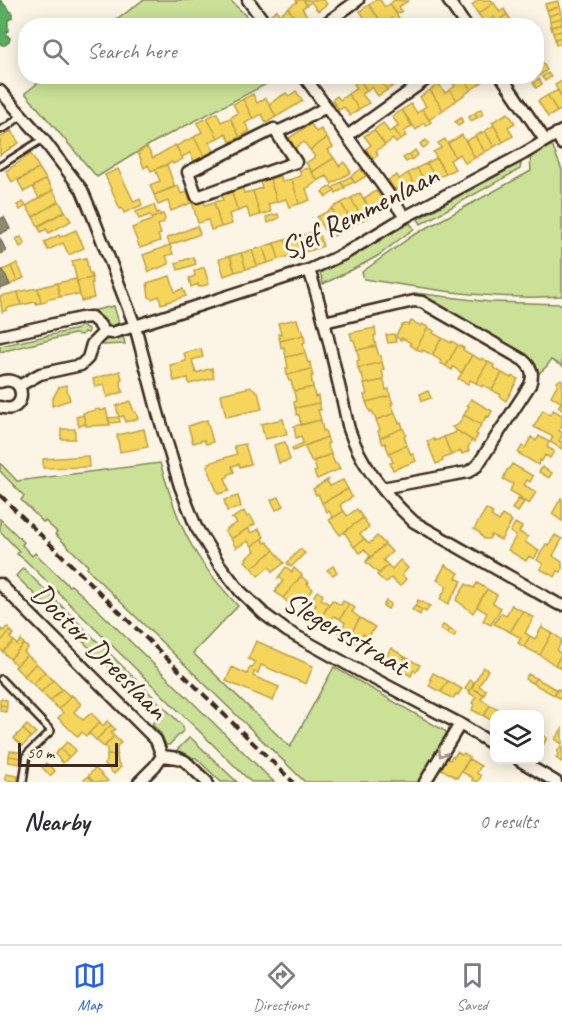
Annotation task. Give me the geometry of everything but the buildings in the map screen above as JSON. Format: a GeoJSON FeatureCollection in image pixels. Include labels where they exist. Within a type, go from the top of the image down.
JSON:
{"type":"FeatureCollection","features":[{"type":"Feature","properties":{"kind":"street"},"geometry":{"type":"LineString","coordinates":[[248,0],[261,18]]}},
{"type":"Feature","properties":{"kind":"street"},"geometry":{"type":"LineString","coordinates":[[333,18],[358,0]]}},
{"type":"Feature","properties":{"kind":"street"},"geometry":{"type":"LineString","coordinates":[[448,0],[460,18]]}},
{"type":"Feature","properties":{"kind":"street"},"geometry":{"type":"LineString","coordinates":[[310,84],[405,217]]}},
{"type":"Feature","properties":{"kind":"street"},"geometry":{"type":"LineString","coordinates":[[347,136],[420,84]]}},
{"type":"Feature","properties":{"kind":"street"},"geometry":{"type":"LineString","coordinates":[[506,84],[545,140]]}},
{"type":"Feature","properties":{"kind":"street","name":"Slegersstraat"},"geometry":{"type":"LineString","coordinates":[[0,91],[43,139],[82,190],[135,326],[161,423],[195,527],[219,564],[240,591],[264,614],[287,631],[490,742]]}},
{"type":"Feature","properties":{"kind":"street"},"geometry":{"type":"LineString","coordinates":[[277,132],[326,107]]}},
{"type":"Feature","properties":{"kind":"street"},"geometry":{"type":"LineString","coordinates":[[274,129],[277,132],[296,162],[197,197],[188,172],[274,129]]}},
{"type":"Feature","properties":{"kind":"street"},"geometry":{"type":"LineString","coordinates":[[560,132],[562,144]]}},
{"type":"Feature","properties":{"kind":"street","name":"Sjef Remmenlaan"},"geometry":{"type":"LineString","coordinates":[[135,326],[309,270],[344,254],[405,217],[560,132]]}},
{"type":"Feature","properties":{"kind":"street"},"geometry":{"type":"LineString","coordinates":[[309,270],[317,293],[350,430],[365,463],[382,488],[414,522],[561,604]]}},
{"type":"Feature","properties":{"kind":"street"},"geometry":{"type":"LineString","coordinates":[[324,322],[414,301],[422,302],[523,360],[532,372],[530,385],[477,466],[468,472],[382,488]]}},
{"type":"Feature","properties":{"kind":"street"},"geometry":{"type":"LineString","coordinates":[[0,336],[91,317],[104,332]]}},
{"type":"Feature","properties":{"kind":"street"},"geometry":{"type":"LineString","coordinates":[[104,332],[112,333],[135,326]]}},
{"type":"Feature","properties":{"kind":"street"},"geometry":{"type":"LineString","coordinates":[[18,386],[40,374],[81,365],[88,358],[92,344],[104,332]]}},
{"type":"Feature","properties":{"kind":"street"},"geometry":{"type":"LineString","coordinates":[[0,382],[11,381],[18,386],[21,392],[18,405],[6,409],[0,407]]}},
{"type":"Feature","properties":{"kind":"street","name":"Doctor Dreeslaan"},"geometry":{"type":"LineString","coordinates":[[0,584],[156,740],[162,756],[139,782]]}},
{"type":"Feature","properties":{"kind":"street"},"geometry":{"type":"LineString","coordinates":[[425,782],[460,724]]}},
{"type":"Feature","properties":{"kind":"street"},"geometry":{"type":"LineString","coordinates":[[162,756],[186,761],[207,782]]}},
{"type":"Feature","properties":{"kind":"street"},"geometry":{"type":"LineString","coordinates":[[527,764],[556,782]]}},
{"type":"Feature","properties":{"kind":"lane"},"geometry":{"type":"LineString","coordinates":[[0,130],[22,115]]}},
{"type":"Feature","properties":{"kind":"lane"},"geometry":{"type":"LineString","coordinates":[[0,166],[43,139]]}},
{"type":"Feature","properties":{"kind":"lane"},"geometry":{"type":"LineString","coordinates":[[1,679],[51,731],[27,754],[23,782]]}},
{"type":"Feature","properties":{"kind":"green space"},"geometry":{"type":"Polygon","coordinates":[[[143,0],[230,0],[248,18],[119,18],[143,0]]]}},
{"type":"Feature","properties":{"kind":"green space"},"geometry":{"type":"Polygon","coordinates":[[[37,84],[266,84],[154,142],[97,177],[25,93],[37,84]]]}},
{"type":"Feature","properties":{"kind":"green space"},"geometry":{"type":"Polygon","coordinates":[[[551,143],[562,170],[562,296],[487,295],[364,279],[362,272],[412,236],[531,171],[530,155],[551,143]]]}},
{"type":"Feature","properties":{"kind":"green space"},"geometry":{"type":"Polygon","coordinates":[[[520,161],[520,169],[421,224],[418,219],[520,161]]]}},
{"type":"Feature","properties":{"kind":"green space"},"geometry":{"type":"Polygon","coordinates":[[[410,223],[414,229],[379,255],[323,284],[320,272],[410,223]]]}},
{"type":"Feature","properties":{"kind":"green space"},"geometry":{"type":"Polygon","coordinates":[[[415,293],[490,302],[562,304],[562,366],[551,360],[532,380],[514,349],[415,293]]]}},
{"type":"Feature","properties":{"kind":"green space"},"geometry":{"type":"Polygon","coordinates":[[[114,306],[119,323],[111,326],[97,314],[86,312],[114,306]]]}},
{"type":"Feature","properties":{"kind":"green space"},"geometry":{"type":"Polygon","coordinates":[[[82,323],[83,327],[89,331],[88,333],[74,334],[0,352],[0,346],[78,329],[82,323]]]}},
{"type":"Feature","properties":{"kind":"green space"},"geometry":{"type":"Polygon","coordinates":[[[123,336],[125,344],[102,345],[100,343],[107,339],[123,336]]]}},
{"type":"Feature","properties":{"kind":"green space"},"geometry":{"type":"Polygon","coordinates":[[[0,463],[17,481],[160,463],[178,516],[192,546],[207,570],[238,606],[193,653],[290,747],[334,667],[448,734],[419,782],[305,782],[89,571],[88,566],[55,534],[57,532],[45,521],[43,522],[21,500],[24,496],[0,471],[0,463]]]}},
{"type":"Feature","properties":{"kind":"green space"},"geometry":{"type":"Polygon","coordinates":[[[0,519],[24,542],[22,545],[32,556],[35,553],[69,586],[71,585],[91,603],[274,782],[251,782],[17,554],[19,551],[0,531],[0,519]]]}},
{"type":"Feature","properties":{"kind":"green space"},"geometry":{"type":"Polygon","coordinates":[[[23,568],[183,726],[183,731],[169,745],[166,745],[161,734],[152,724],[159,716],[16,576],[23,568]]]}},
{"type":"Feature","properties":{"kind":"green space"},"geometry":{"type":"Polygon","coordinates":[[[189,738],[237,782],[221,782],[196,758],[175,752],[189,738]]]}},
{"type":"Feature","properties":{"kind":"railway"},"geometry":{"type":"LineString","coordinates":[[0,495],[293,782]]}}]}
